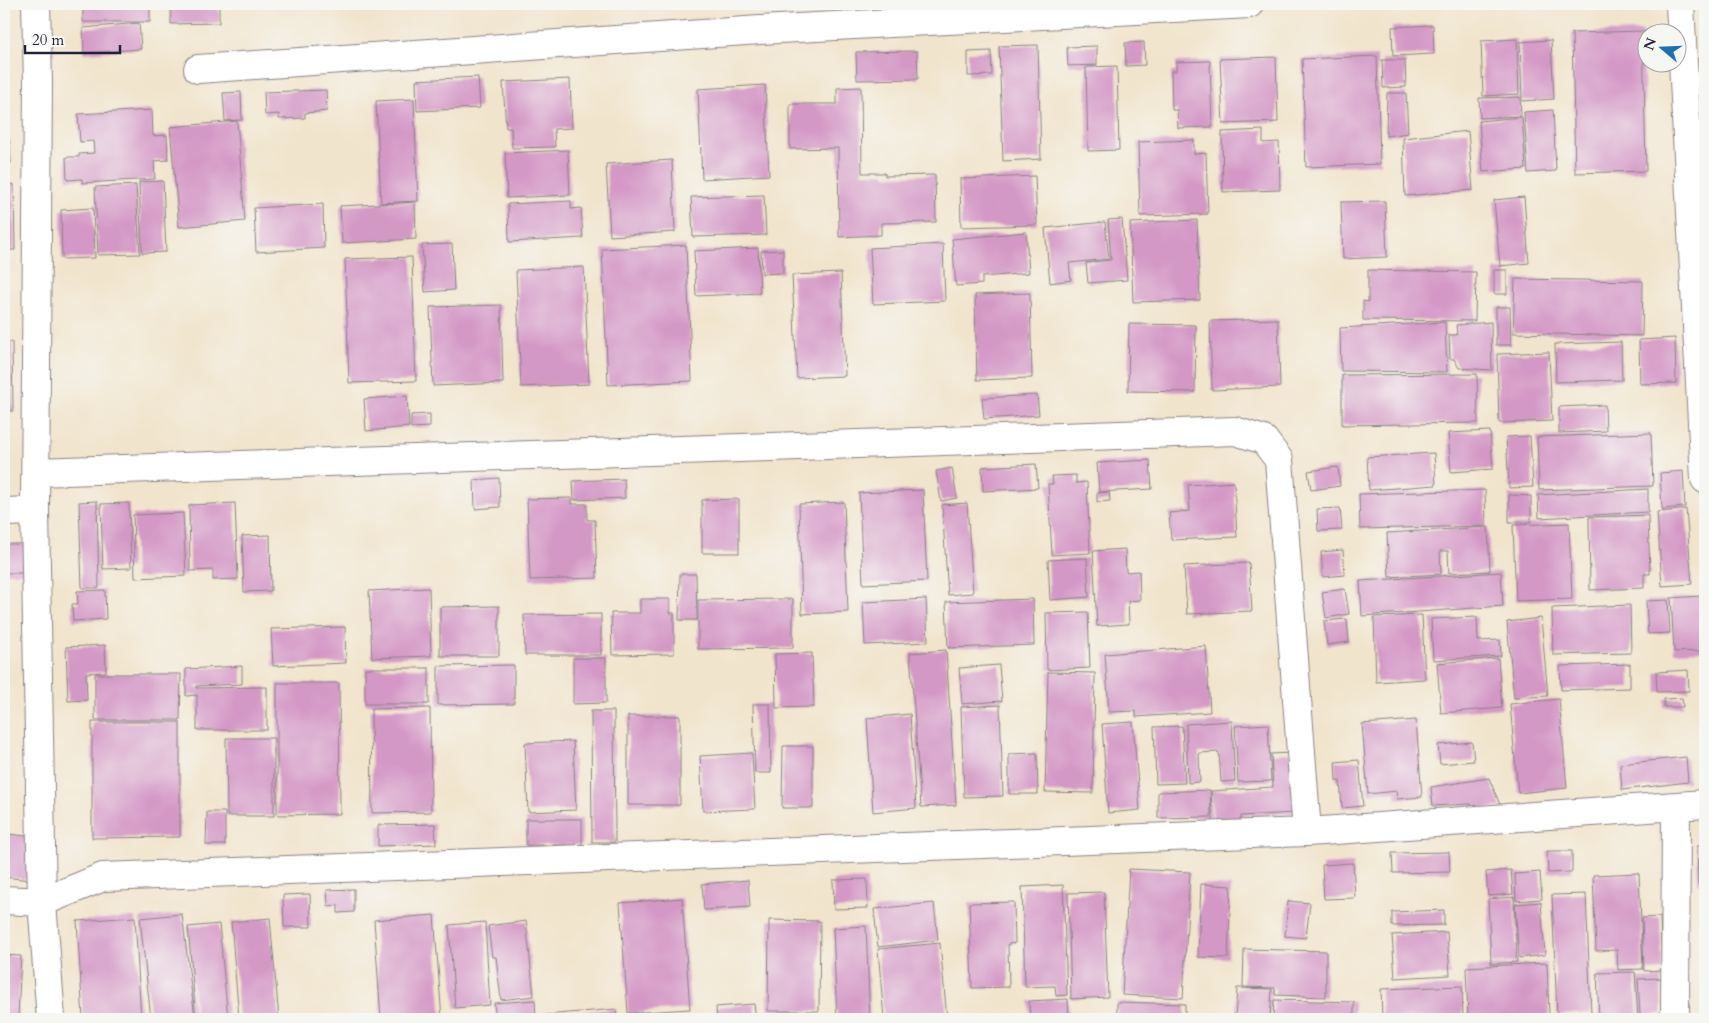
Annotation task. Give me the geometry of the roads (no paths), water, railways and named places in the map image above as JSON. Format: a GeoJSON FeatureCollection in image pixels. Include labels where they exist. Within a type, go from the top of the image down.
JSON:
{"type":"FeatureCollection","features":[{"type":"Feature","properties":{"kind":"street"},"geometry":{"type":"LineString","coordinates":[[36,4],[38,82],[37,472],[35,511],[42,902],[51,1019]]}},
{"type":"Feature","properties":{"kind":"street"},"geometry":{"type":"LineString","coordinates":[[198,69],[760,30],[1249,4]]}},
{"type":"Feature","properties":{"kind":"street"},"geometry":{"type":"LineString","coordinates":[[1680,4],[1703,390],[1705,479]]}},
{"type":"Feature","properties":{"kind":"street"},"geometry":{"type":"LineString","coordinates":[[37,472],[1235,431],[1264,440],[1279,460],[1307,832]]}},
{"type":"Feature","properties":{"kind":"street"},"geometry":{"type":"LineString","coordinates":[[4,512],[35,511]]}},
{"type":"Feature","properties":{"kind":"street"},"geometry":{"type":"LineString","coordinates":[[4,900],[42,902],[103,877],[1307,832],[1705,804]]}},
{"type":"Feature","properties":{"kind":"street"},"geometry":{"type":"LineString","coordinates":[[1675,1019],[1676,807]]}}]}
